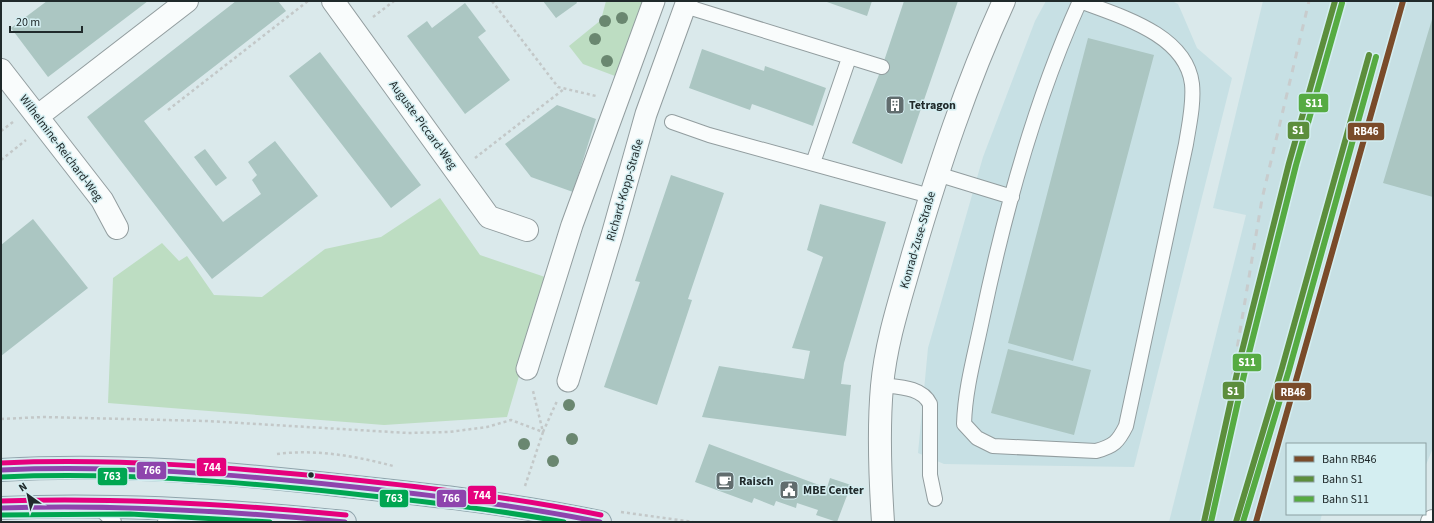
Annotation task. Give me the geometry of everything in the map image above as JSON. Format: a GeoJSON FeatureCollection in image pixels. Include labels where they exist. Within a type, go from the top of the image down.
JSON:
{"type":"FeatureCollection","features":[{"type":"Feature","properties":{"kind":"main road"},"geometry":{"type":"LineString","coordinates":[[1,470],[43,467],[95,467],[173,470],[255,476],[437,496],[557,512],[600,522]]}},
{"type":"Feature","properties":{"kind":"main road"},"geometry":{"type":"LineString","coordinates":[[1,508],[97,505],[188,508],[345,522]]}},
{"type":"Feature","properties":{"kind":"street"},"geometry":{"type":"LineString","coordinates":[[42,120],[187,1]]}},
{"type":"Feature","properties":{"kind":"street","name":"Auguste-Piccard-Weg"},"geometry":{"type":"LineString","coordinates":[[333,1],[489,217],[527,230]]}},
{"type":"Feature","properties":{"kind":"street"},"geometry":{"type":"LineString","coordinates":[[527,369],[572,225],[654,1]]}},
{"type":"Feature","properties":{"kind":"street","name":"Konrad-Zuse-Straße"},"geometry":{"type":"LineString","coordinates":[[883,522],[880,432],[882,385],[895,318],[937,174],[971,76],[1004,1]]}},
{"type":"Feature","properties":{"kind":"street","name":"Richard-Kopp-Straße"},"geometry":{"type":"LineString","coordinates":[[568,381],[612,235],[646,114],[686,3]]}},
{"type":"Feature","properties":{"kind":"street","name":"Wilhelmine-Reichard-Weg"},"geometry":{"type":"LineString","coordinates":[[1,70],[42,120],[102,200],[117,228]]}},
{"type":"Feature","properties":{"kind":"street","name":"Konrad-Zuse-Straße"},"geometry":{"type":"LineString","coordinates":[[882,490],[898,522]]}},
{"type":"Feature","properties":{"kind":"lane"},"geometry":{"type":"LineString","coordinates":[[1080,1],[1131,21],[1154,32],[1173,47],[1185,63],[1192,83],[1192,110],[1126,426],[1119,439],[1110,447],[1096,451],[993,446],[977,438],[964,424],[965,399],[989,286],[1012,197],[1042,96],[1060,45],[1080,1]]}},
{"type":"Feature","properties":{"kind":"lane"},"geometry":{"type":"LineString","coordinates":[[686,3],[849,58],[882,67]]}},
{"type":"Feature","properties":{"kind":"lane"},"geometry":{"type":"LineString","coordinates":[[813,163],[849,58]]}},
{"type":"Feature","properties":{"kind":"lane"},"geometry":{"type":"LineString","coordinates":[[672,122],[710,135],[930,196]]}},
{"type":"Feature","properties":{"kind":"lane"},"geometry":{"type":"LineString","coordinates":[[937,174],[1012,197]]}},
{"type":"Feature","properties":{"kind":"lane"},"geometry":{"type":"LineString","coordinates":[[882,385],[909,389],[927,398],[930,404],[930,475],[935,499]]}},
{"type":"Feature","properties":{"kind":"lane"},"geometry":{"type":"LineString","coordinates":[[97,505],[114,522]]}},
{"type":"Feature","properties":{"kind":"lane"},"geometry":{"type":"LineString","coordinates":[[165,522],[188,508]]}},
{"type":"Feature","properties":{"kind":"path"},"geometry":{"type":"LineString","coordinates":[[168,110],[308,1]]}},
{"type":"Feature","properties":{"kind":"path"},"geometry":{"type":"LineString","coordinates":[[492,1],[558,87],[618,101]]}},
{"type":"Feature","properties":{"kind":"path"},"geometry":{"type":"LineString","coordinates":[[457,172],[565,89]]}},
{"type":"Feature","properties":{"kind":"path"},"geometry":{"type":"LineString","coordinates":[[1,160],[42,120]]}},
{"type":"Feature","properties":{"kind":"path"},"geometry":{"type":"LineString","coordinates":[[527,369],[543,432]]}},
{"type":"Feature","properties":{"kind":"path"},"geometry":{"type":"LineString","coordinates":[[523,490],[543,432],[568,381]]}},
{"type":"Feature","properties":{"kind":"path"},"geometry":{"type":"LineString","coordinates":[[1,419],[43,417],[207,421],[408,433],[449,432],[487,427],[511,420],[543,432]]}},
{"type":"Feature","properties":{"kind":"shaded area"},"geometry":{"type":"Polygon","coordinates":[[[1046,1],[1172,1],[1178,4],[1197,48],[1232,78],[1134,467],[944,464],[918,453],[928,348],[983,157],[1035,21],[1046,1]]]}},
{"type":"Feature","properties":{"kind":"shaded area"},"geometry":{"type":"Polygon","coordinates":[[[1263,1],[1433,1],[1433,448],[1426,465],[1426,443],[1286,443],[1286,515],[1322,515],[1320,522],[1169,522],[1246,215],[1213,208],[1263,1]]]}},
{"type":"Feature","properties":{"kind":"green space"},"geometry":{"type":"Polygon","coordinates":[[[606,1],[650,1],[623,79],[583,64],[569,46],[601,20],[606,1]]]}},
{"type":"Feature","properties":{"kind":"green space"},"geometry":{"type":"Polygon","coordinates":[[[440,198],[480,255],[548,278],[507,417],[384,425],[108,403],[113,278],[162,243],[179,261],[187,256],[214,295],[262,297],[325,249],[381,237],[440,198]]]}},
{"type":"Feature","properties":{"kind":"building"},"geometry":{"type":"Polygon","coordinates":[[[47,1],[148,1],[48,77],[11,28],[47,1]]]}},
{"type":"Feature","properties":{"kind":"building"},"geometry":{"type":"Polygon","coordinates":[[[236,1],[278,1],[286,11],[144,121],[223,222],[261,194],[252,180],[257,175],[248,162],[275,141],[318,196],[212,279],[87,117],[236,1]]]}},
{"type":"Feature","properties":{"kind":"building"},"geometry":{"type":"Polygon","coordinates":[[[543,1],[576,1],[577,3],[556,18],[543,1]]]}},
{"type":"Feature","properties":{"kind":"building"},"geometry":{"type":"Polygon","coordinates":[[[824,1],[872,1],[867,16],[824,1]]]}},
{"type":"Feature","properties":{"kind":"building","name":"Tetragon"},"geometry":{"type":"Polygon","coordinates":[[[904,1],[958,1],[902,164],[852,143],[882,67],[904,1]]]}},
{"type":"Feature","properties":{"kind":"building"},"geometry":{"type":"Polygon","coordinates":[[[465,3],[486,31],[478,37],[510,80],[465,114],[407,36],[427,21],[432,28],[465,3]]]}},
{"type":"Feature","properties":{"kind":"building"},"geometry":{"type":"Polygon","coordinates":[[[1433,16],[1433,197],[1383,183],[1433,16]]]}},
{"type":"Feature","properties":{"kind":"building"},"geometry":{"type":"Polygon","coordinates":[[[1088,38],[1154,55],[1073,361],[1008,343],[1088,38]]]}},
{"type":"Feature","properties":{"kind":"building"},"geometry":{"type":"Polygon","coordinates":[[[702,49],[764,71],[765,66],[826,88],[813,126],[752,104],[750,110],[689,88],[702,49]]]}},
{"type":"Feature","properties":{"kind":"building"},"geometry":{"type":"Polygon","coordinates":[[[320,52],[421,185],[391,208],[289,76],[320,52]]]}},
{"type":"Feature","properties":{"kind":"building"},"geometry":{"type":"Polygon","coordinates":[[[557,105],[596,119],[573,192],[531,177],[505,144],[557,105]]]}},
{"type":"Feature","properties":{"kind":"building"},"geometry":{"type":"Polygon","coordinates":[[[205,149],[227,178],[216,186],[194,157],[205,149]]]}},
{"type":"Feature","properties":{"kind":"building"},"geometry":{"type":"Polygon","coordinates":[[[671,175],[724,193],[688,299],[692,300],[657,405],[604,387],[640,282],[635,281],[671,175]]]}},
{"type":"Feature","properties":{"kind":"building"},"geometry":{"type":"Polygon","coordinates":[[[820,204],[886,222],[844,363],[841,384],[851,385],[846,436],[702,417],[719,366],[804,379],[810,351],[792,348],[823,257],[807,250],[820,204]]]}},
{"type":"Feature","properties":{"kind":"building"},"geometry":{"type":"Polygon","coordinates":[[[33,219],[88,288],[1,356],[1,245],[33,219]]]}},
{"type":"Feature","properties":{"kind":"building"},"geometry":{"type":"Polygon","coordinates":[[[1008,349],[1091,370],[1074,435],[991,413],[1008,349]]]}},
{"type":"Feature","properties":{"kind":"building"},"geometry":{"type":"Polygon","coordinates":[[[709,444],[827,488],[830,478],[851,485],[837,522],[816,515],[818,510],[797,503],[796,508],[776,501],[774,506],[754,498],[752,503],[695,482],[709,444]]]}},
{"type":"Feature","properties":{"kind":"railway"},"geometry":{"type":"LineString","coordinates":[[1219,457],[1262,199],[1309,1]]}},
{"type":"Feature","properties":{"kind":"rail line","name":"S1"},"geometry":{"type":"LineString","coordinates":[[1204,522],[1241,355],[1289,163],[1335,1]]}},
{"type":"Feature","properties":{"kind":"rail line","name":"RB46"},"geometry":{"type":"LineString","coordinates":[[1256,522],[1403,1]]}},
{"type":"Feature","properties":{"kind":"rail line","name":"S11"},"geometry":{"type":"LineString","coordinates":[[1211,522],[1248,357],[1296,165],[1342,3]]}},
{"type":"Feature","properties":{"kind":"rail line","name":"S1"},"geometry":{"type":"LineString","coordinates":[[1236,522],[1282,368],[1369,55]]}},
{"type":"Feature","properties":{"kind":"rail line","name":"S11"},"geometry":{"type":"LineString","coordinates":[[1243,522],[1289,370],[1376,57]]}},
{"type":"Feature","properties":{"kind":"transit line","name":"744"},"geometry":{"type":"LineString","coordinates":[[1,463],[88,462],[217,467],[378,482],[538,503],[601,515]]}},
{"type":"Feature","properties":{"kind":"transit line","name":"766"},"geometry":{"type":"LineString","coordinates":[[1,470],[88,469],[217,474],[377,489],[473,501],[537,510],[600,522]]}},
{"type":"Feature","properties":{"kind":"transit line","name":"763"},"geometry":{"type":"LineString","coordinates":[[1,477],[88,476],[217,481],[428,502],[564,522]]}},
{"type":"Feature","properties":{"kind":"transit line","name":"744"},"geometry":{"type":"LineString","coordinates":[[1,501],[87,500],[174,502],[346,515]]}},
{"type":"Feature","properties":{"kind":"transit line","name":"766"},"geometry":{"type":"LineString","coordinates":[[1,508],[87,507],[173,509],[345,522]]}},
{"type":"Feature","properties":{"kind":"transit line","name":"763"},"geometry":{"type":"LineString","coordinates":[[1,515],[130,514],[270,522]]}},
{"type":"Feature","properties":{"kind":"place","name":"Tetragon"},"geometry":{"type":"Point","coordinates":[895,105]}},
{"type":"Feature","properties":{"kind":"place","name":"Raisch"},"geometry":{"type":"Point","coordinates":[725,481]}},
{"type":"Feature","properties":{"kind":"place","name":"MBE Center"},"geometry":{"type":"Point","coordinates":[789,490]}}]}
